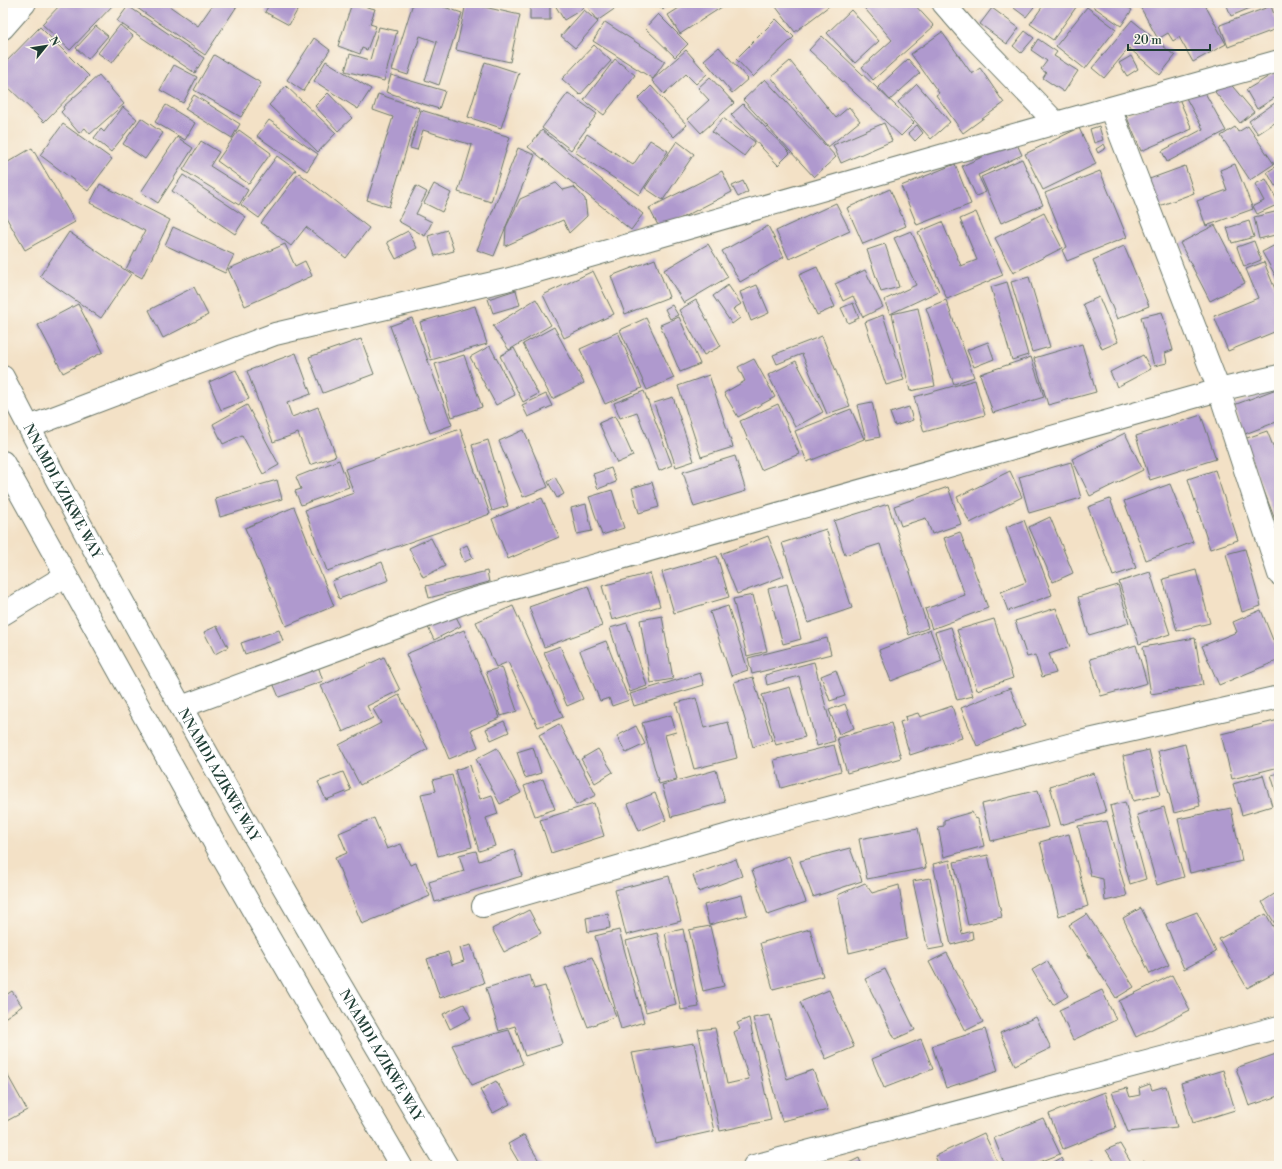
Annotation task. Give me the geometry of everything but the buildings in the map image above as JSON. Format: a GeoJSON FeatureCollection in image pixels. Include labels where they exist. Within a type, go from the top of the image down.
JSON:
{"type":"FeatureCollection","features":[{"type":"Feature","properties":{"kind":"main road"},"geometry":{"type":"LineString","coordinates":[[3,28],[25,3]]}},
{"type":"Feature","properties":{"kind":"main road"},"geometry":{"type":"LineString","coordinates":[[944,3],[970,34],[1056,123]]}},
{"type":"Feature","properties":{"kind":"main road"},"geometry":{"type":"LineString","coordinates":[[29,427],[275,334],[506,280],[1279,61]]}},
{"type":"Feature","properties":{"kind":"main road"},"geometry":{"type":"LineString","coordinates":[[1110,108],[1219,390],[1279,574]]}},
{"type":"Feature","properties":{"kind":"main road"},"geometry":{"type":"LineString","coordinates":[[181,707],[468,601],[1219,390],[1279,376]]}},
{"type":"Feature","properties":{"kind":"main road","name":"NNAMDI AZIKWE WAY"},"geometry":{"type":"LineString","coordinates":[[3,377],[181,707],[447,1166]]}},
{"type":"Feature","properties":{"kind":"main road"},"geometry":{"type":"LineString","coordinates":[[3,462],[228,867],[401,1166]]}},
{"type":"Feature","properties":{"kind":"main road"},"geometry":{"type":"LineString","coordinates":[[3,614],[65,576]]}},
{"type":"Feature","properties":{"kind":"main road"},"geometry":{"type":"LineString","coordinates":[[482,906],[756,827],[1064,746],[1279,697]]}},
{"type":"Feature","properties":{"kind":"main road"},"geometry":{"type":"LineString","coordinates":[[754,1166],[1279,1027]]}}]}
